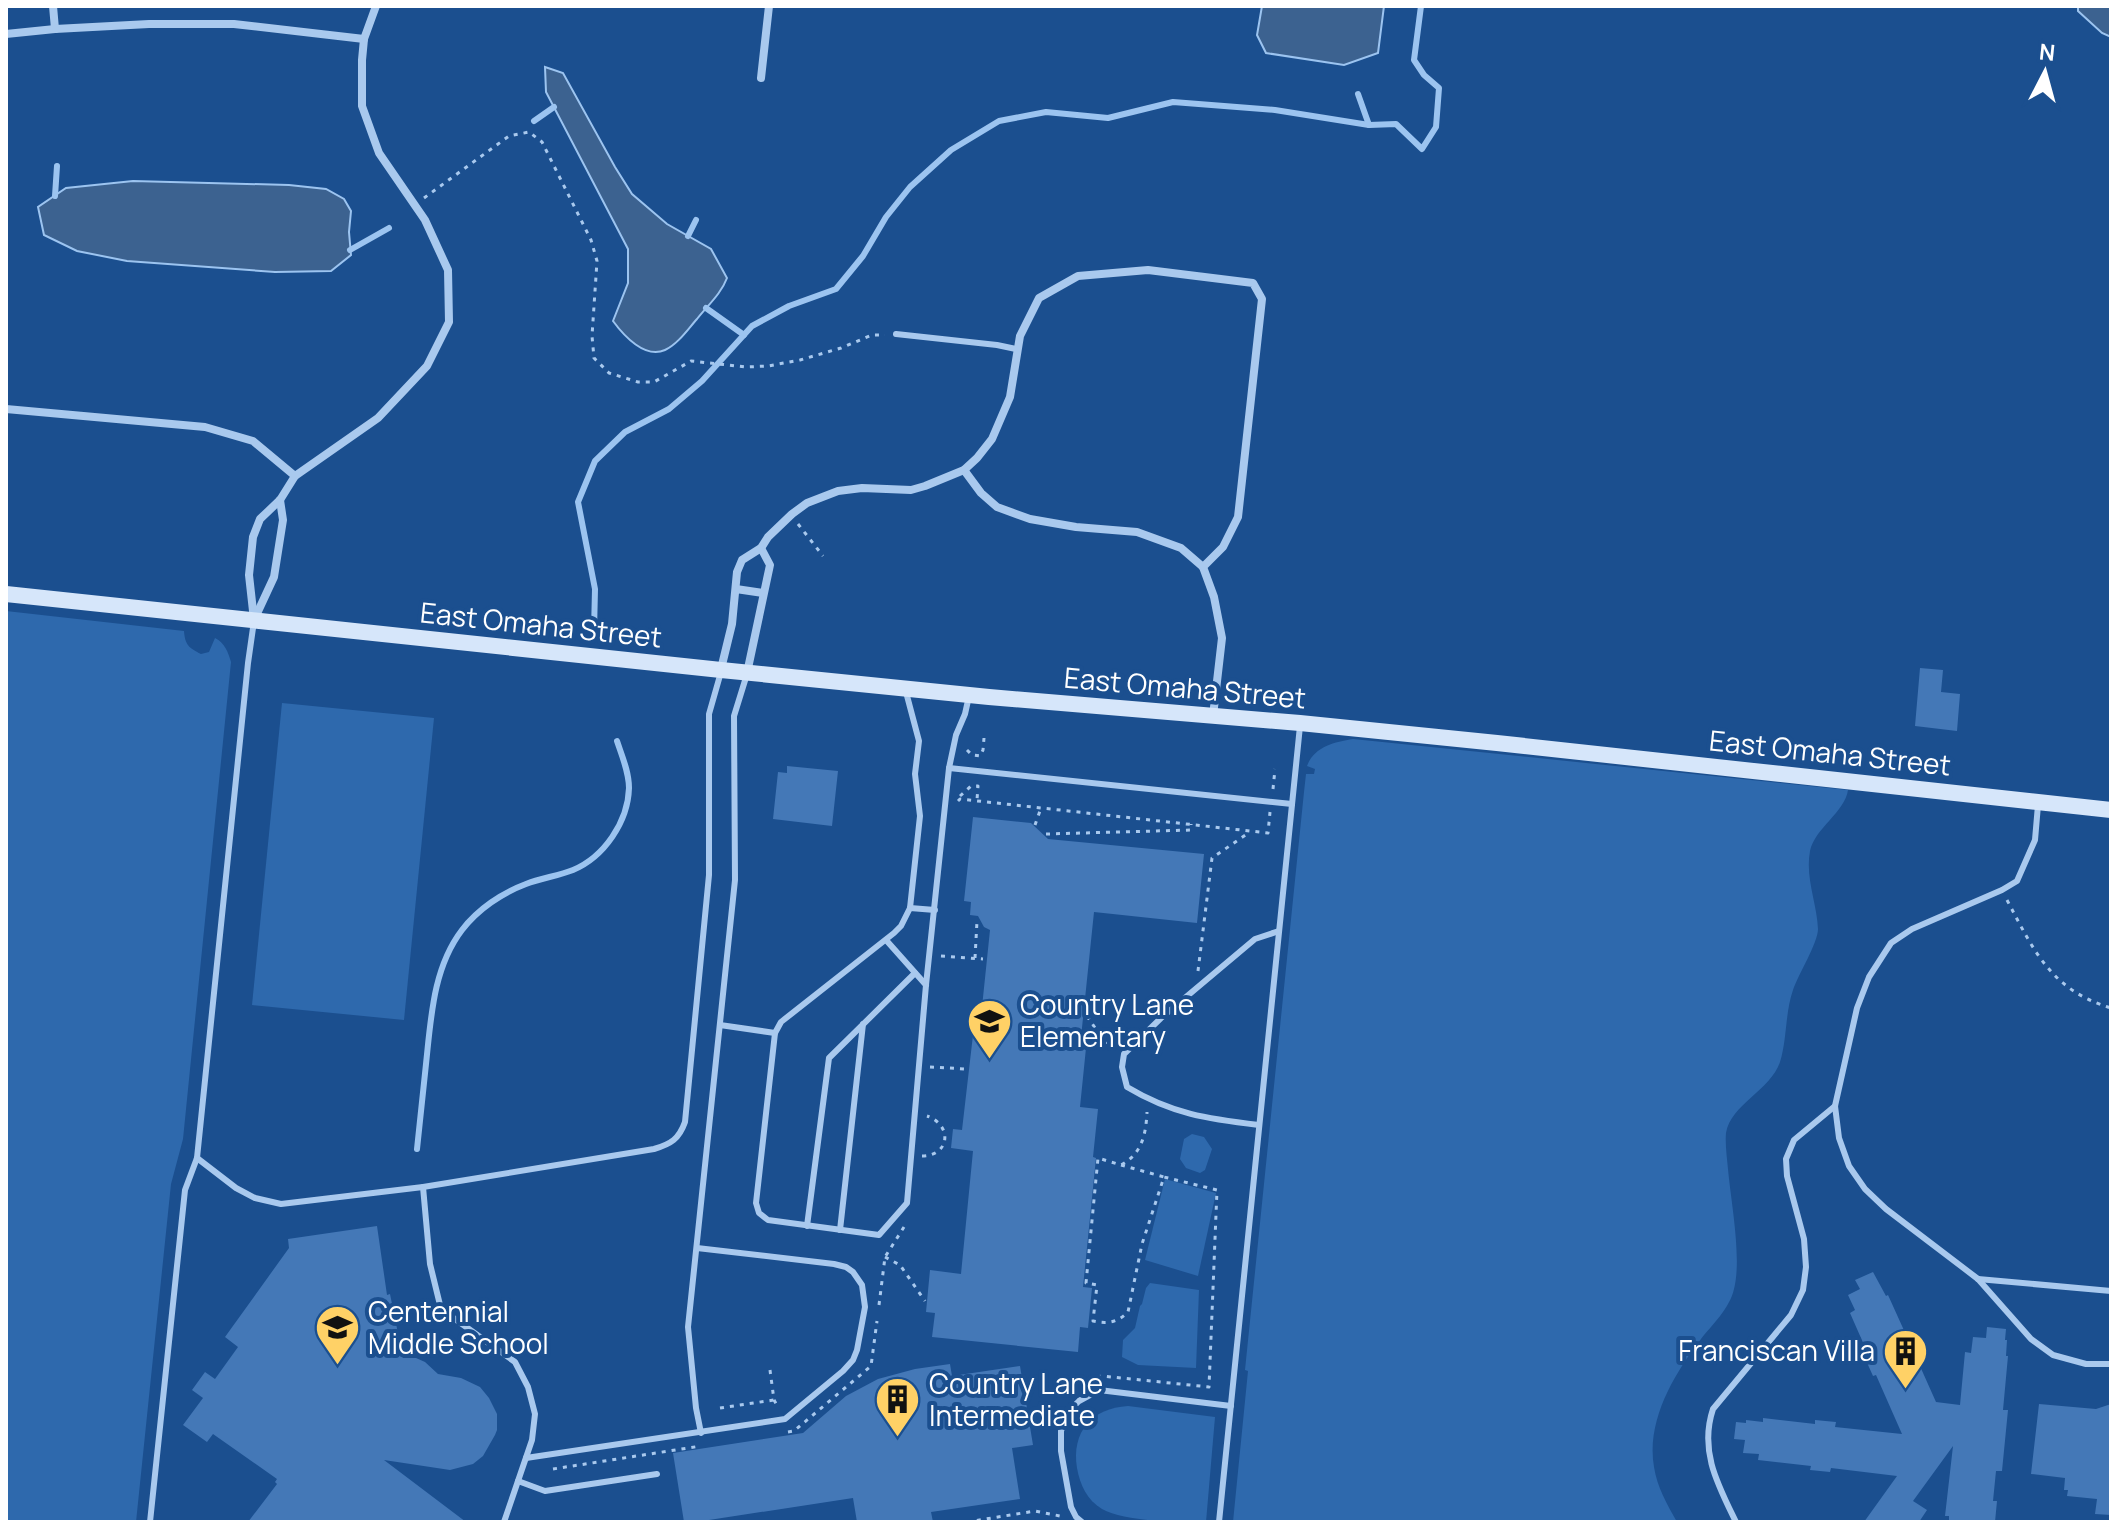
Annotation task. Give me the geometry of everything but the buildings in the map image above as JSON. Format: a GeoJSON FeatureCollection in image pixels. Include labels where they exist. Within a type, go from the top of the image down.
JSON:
{"type":"FeatureCollection","features":[{"type":"Feature","properties":{"kind":"main road","name":"East Omaha Street"},"geometry":{"type":"LineString","coordinates":[[6,594],[747,673],[1300,723],[2111,810]]}},
{"type":"Feature","properties":{"kind":"street"},"geometry":{"type":"LineString","coordinates":[[53,6],[55,29]]}},
{"type":"Feature","properties":{"kind":"street"},"geometry":{"type":"LineString","coordinates":[[254,621],[249,575],[253,537],[260,519],[280,500],[295,476],[378,418],[427,366],[449,322],[448,270],[425,220],[379,153],[362,106],[364,39],[376,6]]}},
{"type":"Feature","properties":{"kind":"street"},"geometry":{"type":"LineString","coordinates":[[761,78],[769,6]]}},
{"type":"Feature","properties":{"kind":"street"},"geometry":{"type":"LineString","coordinates":[[6,34],[149,24],[234,24],[364,39]]}},
{"type":"Feature","properties":{"kind":"street"},"geometry":{"type":"LineString","coordinates":[[721,670],[731,633],[737,572],[742,560],[761,548],[778,525],[807,503],[838,491],[862,488],[911,490],[939,482],[964,470],[992,439],[1010,397],[1020,336],[1039,298],[1078,276],[1148,270],[1253,283],[1262,299],[1238,517],[1223,547],[1203,567]]}},
{"type":"Feature","properties":{"kind":"street"},"geometry":{"type":"LineString","coordinates":[[6,409],[205,427],[253,441],[295,476]]}},
{"type":"Feature","properties":{"kind":"street"},"geometry":{"type":"LineString","coordinates":[[964,470],[981,493],[997,507],[1030,519],[1137,532],[1181,548],[1203,567],[1214,597],[1222,638],[1213,716]]}},
{"type":"Feature","properties":{"kind":"street"},"geometry":{"type":"LineString","coordinates":[[254,621],[274,577],[283,520],[280,500]]}},
{"type":"Feature","properties":{"kind":"street"},"geometry":{"type":"LineString","coordinates":[[747,673],[770,565],[761,548]]}},
{"type":"Feature","properties":{"kind":"street"},"geometry":{"type":"LineString","coordinates":[[736,589],[763,593]]}},
{"type":"Feature","properties":{"kind":"lane"},"geometry":{"type":"LineString","coordinates":[[896,334],[1016,349]]}},
{"type":"Feature","properties":{"kind":"lane"},"geometry":{"type":"LineString","coordinates":[[150,1522],[185,1190],[197,1158],[254,621]]}},
{"type":"Feature","properties":{"kind":"lane"},"geometry":{"type":"LineString","coordinates":[[197,1158],[236,1188],[255,1198],[281,1204],[423,1187],[670,1145],[680,1135],[685,1122],[709,875],[709,714],[721,670]]}},
{"type":"Feature","properties":{"kind":"lane"},"geometry":{"type":"LineString","coordinates":[[701,1433],[688,1327],[735,880],[734,716],[747,673]]}},
{"type":"Feature","properties":{"kind":"lane"},"geometry":{"type":"LineString","coordinates":[[906,688],[919,741],[915,774],[920,816],[910,908],[901,926],[886,940],[781,1022],[775,1033],[756,1203],[759,1213],[768,1220],[879,1235],[907,1203],[949,768],[969,695]]}},
{"type":"Feature","properties":{"kind":"lane"},"geometry":{"type":"LineString","coordinates":[[1219,1522],[1300,723]]}},
{"type":"Feature","properties":{"kind":"lane"},"geometry":{"type":"LineString","coordinates":[[949,768],[1292,804]]}},
{"type":"Feature","properties":{"kind":"lane"},"geometry":{"type":"LineString","coordinates":[[2038,802],[2035,840],[2017,881],[1912,929],[1891,943],[1869,977],[1857,1008],[1835,1106],[1839,1138],[1849,1166],[1865,1189],[1886,1209],[1978,1279],[2031,1339],[2053,1355],[2086,1364],[2111,1364]]}},
{"type":"Feature","properties":{"kind":"lane"},"geometry":{"type":"LineString","coordinates":[[910,908],[935,910]]}},
{"type":"Feature","properties":{"kind":"lane"},"geometry":{"type":"LineString","coordinates":[[1259,1125],[1199,1117],[1148,1100],[1127,1087],[1122,1067],[1124,1054],[1161,1018],[1255,939],[1279,931]]}},
{"type":"Feature","properties":{"kind":"lane"},"geometry":{"type":"LineString","coordinates":[[886,940],[926,985]]}},
{"type":"Feature","properties":{"kind":"lane"},"geometry":{"type":"LineString","coordinates":[[807,1226],[829,1058],[915,973]]}},
{"type":"Feature","properties":{"kind":"lane"},"geometry":{"type":"LineString","coordinates":[[840,1230],[863,1024]]}},
{"type":"Feature","properties":{"kind":"lane"},"geometry":{"type":"LineString","coordinates":[[720,1025],[775,1033]]}},
{"type":"Feature","properties":{"kind":"lane"},"geometry":{"type":"LineString","coordinates":[[1736,1522],[1713,1476],[1707,1443],[1708,1423],[1713,1409],[1791,1315],[1803,1290],[1806,1267],[1804,1239],[1787,1176],[1786,1159],[1794,1140],[1835,1106]]}},
{"type":"Feature","properties":{"kind":"lane"},"geometry":{"type":"LineString","coordinates":[[423,1187],[430,1264],[441,1309],[515,1362],[528,1387],[535,1414],[532,1440],[504,1522]]}},
{"type":"Feature","properties":{"kind":"lane"},"geometry":{"type":"LineString","coordinates":[[526,1458],[785,1419],[853,1360],[865,1307],[858,1278],[846,1267],[697,1248]]}},
{"type":"Feature","properties":{"kind":"lane"},"geometry":{"type":"LineString","coordinates":[[1978,1279],[2111,1291]]}},
{"type":"Feature","properties":{"kind":"lane"},"geometry":{"type":"LineString","coordinates":[[1082,1522],[1071,1507],[1061,1451],[1061,1431],[1067,1413],[1079,1401],[1099,1390],[1231,1406]]}},
{"type":"Feature","properties":{"kind":"lane"},"geometry":{"type":"LineString","coordinates":[[518,1481],[545,1491],[657,1474]]}},
{"type":"Feature","properties":{"kind":"path"},"geometry":{"type":"LineString","coordinates":[[414,205],[509,136],[529,132],[542,142],[591,240],[597,261],[592,336],[594,358],[609,373],[638,382],[654,382],[691,361],[746,367],[768,366],[841,348],[872,335],[896,334]]}},
{"type":"Feature","properties":{"kind":"path"},"geometry":{"type":"LineString","coordinates":[[792,514],[823,556]]}},
{"type":"Feature","properties":{"kind":"path"},"geometry":{"type":"LineString","coordinates":[[963,742],[972,755],[980,756],[984,738]]}},
{"type":"Feature","properties":{"kind":"path"},"geometry":{"type":"LineString","coordinates":[[977,801],[978,786],[964,791],[958,801],[1268,833],[1275,769]]}},
{"type":"Feature","properties":{"kind":"path"},"geometry":{"type":"LineString","coordinates":[[1035,825],[1041,808]]}},
{"type":"Feature","properties":{"kind":"path"},"geometry":{"type":"LineString","coordinates":[[1046,834],[1191,830],[1191,824]]}},
{"type":"Feature","properties":{"kind":"path"},"geometry":{"type":"LineString","coordinates":[[1199,970],[1212,858],[1247,831]]}},
{"type":"Feature","properties":{"kind":"path"},"geometry":{"type":"LineString","coordinates":[[1202,890],[1208,892]]}},
{"type":"Feature","properties":{"kind":"path"},"geometry":{"type":"LineString","coordinates":[[2002,890],[2045,966],[2072,991],[2111,1008]]}},
{"type":"Feature","properties":{"kind":"path"},"geometry":{"type":"LineString","coordinates":[[975,958],[977,921]]}},
{"type":"Feature","properties":{"kind":"path"},"geometry":{"type":"LineString","coordinates":[[941,956],[983,959]]}},
{"type":"Feature","properties":{"kind":"path"},"geometry":{"type":"LineString","coordinates":[[1087,1016],[1108,1047],[1131,1028]]}},
{"type":"Feature","properties":{"kind":"path"},"geometry":{"type":"LineString","coordinates":[[929,1079],[930,1067],[966,1069]]}},
{"type":"Feature","properties":{"kind":"path"},"geometry":{"type":"LineString","coordinates":[[1121,1165],[1130,1160],[1143,1142],[1148,1100]]}},
{"type":"Feature","properties":{"kind":"path"},"geometry":{"type":"LineString","coordinates":[[921,1156],[939,1152],[945,1138],[939,1122],[925,1116]]}},
{"type":"Feature","properties":{"kind":"path"},"geometry":{"type":"LineString","coordinates":[[1087,1380],[1102,1376],[1209,1387],[1217,1190],[1098,1158],[1086,1283],[1097,1285],[1093,1321],[1104,1324],[1112,1322],[1128,1312],[1142,1244],[1164,1177]]}},
{"type":"Feature","properties":{"kind":"path"},"geometry":{"type":"LineString","coordinates":[[879,1304],[885,1257],[908,1221]]}},
{"type":"Feature","properties":{"kind":"path"},"geometry":{"type":"LineString","coordinates":[[885,1257],[900,1265],[925,1301]]}},
{"type":"Feature","properties":{"kind":"path"},"geometry":{"type":"LineString","coordinates":[[779,1434],[794,1431],[871,1366],[877,1319]]}},
{"type":"Feature","properties":{"kind":"path"},"geometry":{"type":"LineString","coordinates":[[770,1370],[774,1400],[780,1410]]}},
{"type":"Feature","properties":{"kind":"path"},"geometry":{"type":"LineString","coordinates":[[720,1408],[774,1400]]}},
{"type":"Feature","properties":{"kind":"path"},"geometry":{"type":"LineString","coordinates":[[553,1469],[704,1446]]}},
{"type":"Feature","properties":{"kind":"path"},"geometry":{"type":"LineString","coordinates":[[1058,1509],[1065,1522]]}},
{"type":"Feature","properties":{"kind":"path"},"geometry":{"type":"LineString","coordinates":[[967,1522],[1035,1511],[1060,1516]]}},
{"type":"Feature","properties":{"kind":"shaded area"},"geometry":{"type":"Polygon","coordinates":[[[1262,6],[1384,6],[1378,53],[1344,65],[1266,53],[1257,35],[1262,6]]]}},
{"type":"Feature","properties":{"kind":"shaded area"},"geometry":{"type":"Polygon","coordinates":[[[2078,6],[2111,6],[2111,37],[2102,33],[2078,11],[2078,6]]]}},
{"type":"Feature","properties":{"kind":"shaded area"},"geometry":{"type":"Polygon","coordinates":[[[545,67],[563,73],[632,194],[667,224],[711,249],[727,278],[718,294],[686,332],[665,350],[643,349],[613,321],[628,283],[628,249],[546,92],[545,67]]]}},
{"type":"Feature","properties":{"kind":"shaded area"},"geometry":{"type":"Polygon","coordinates":[[[133,181],[289,185],[326,189],[344,199],[351,211],[351,255],[331,271],[275,272],[127,261],[77,251],[44,235],[38,207],[66,188],[133,181]]]}},
{"type":"Feature","properties":{"kind":"shaded area"},"geometry":{"type":"Polygon","coordinates":[[[6,611],[184,631],[188,646],[201,654],[209,652],[215,638],[224,645],[231,662],[183,1139],[171,1184],[136,1522],[6,1522],[6,611]]]}},
{"type":"Feature","properties":{"kind":"shaded area"},"geometry":{"type":"Polygon","coordinates":[[[282,703],[434,718],[404,1020],[252,1005],[282,703]]]}},
{"type":"Feature","properties":{"kind":"shaded area"},"geometry":{"type":"Polygon","coordinates":[[[1353,739],[1848,790],[1842,806],[1818,835],[1810,851],[1809,871],[1818,929],[1790,999],[1780,1062],[1768,1081],[1735,1114],[1726,1133],[1736,1246],[1732,1296],[1672,1383],[1654,1433],[1655,1474],[1677,1522],[1233,1522],[1248,1371],[1245,1370],[1304,792],[1306,774],[1314,774],[1315,769],[1307,766],[1320,750],[1353,739]]]}},
{"type":"Feature","properties":{"kind":"shaded area"},"geometry":{"type":"Polygon","coordinates":[[[1192,1134],[1204,1137],[1212,1149],[1205,1170],[1200,1173],[1186,1168],[1180,1159],[1184,1139],[1192,1134]]]}},
{"type":"Feature","properties":{"kind":"shaded area"},"geometry":{"type":"Polygon","coordinates":[[[1165,1179],[1216,1193],[1198,1276],[1145,1260],[1165,1179]]]}},
{"type":"Feature","properties":{"kind":"shaded area"},"geometry":{"type":"Polygon","coordinates":[[[1150,1283],[1199,1290],[1196,1368],[1138,1365],[1122,1357],[1123,1340],[1135,1328],[1150,1283]]]}},
{"type":"Feature","properties":{"kind":"shaded area"},"geometry":{"type":"Polygon","coordinates":[[[1128,1406],[1215,1417],[1206,1522],[1124,1517],[1102,1509],[1088,1497],[1077,1468],[1077,1443],[1081,1433],[1094,1417],[1104,1411],[1128,1406]]]}},
{"type":"Feature","properties":{"kind":"waterway"},"geometry":{"type":"LineString","coordinates":[[594,631],[595,589],[578,502],[595,461],[625,432],[669,409],[702,381],[752,326],[789,306],[836,289],[863,256],[886,217],[910,187],[951,150],[999,121],[1046,112],[1108,118],[1173,102],[1275,110],[1369,125],[1396,124],[1422,149],[1436,127],[1439,88],[1424,75],[1414,60],[1421,6]]}},
{"type":"Feature","properties":{"kind":"waterway"},"geometry":{"type":"LineString","coordinates":[[1358,94],[1369,125]]}},
{"type":"Feature","properties":{"kind":"waterway"},"geometry":{"type":"LineString","coordinates":[[534,121],[554,107]]}},
{"type":"Feature","properties":{"kind":"waterway"},"geometry":{"type":"LineString","coordinates":[[55,196],[57,166]]}},
{"type":"Feature","properties":{"kind":"waterway"},"geometry":{"type":"LineString","coordinates":[[688,236],[696,220]]}},
{"type":"Feature","properties":{"kind":"waterway"},"geometry":{"type":"LineString","coordinates":[[350,250],[389,228]]}},
{"type":"Feature","properties":{"kind":"waterway"},"geometry":{"type":"LineString","coordinates":[[706,308],[744,335]]}},
{"type":"Feature","properties":{"kind":"waterway"},"geometry":{"type":"LineString","coordinates":[[417,1149],[432,1011],[439,977],[452,945],[475,915],[499,897],[526,884],[573,870],[604,847],[619,825],[628,801],[628,776],[617,741]]}},
{"type":"Feature","properties":{"kind":"place","name":"Country Lane Elementary"},"geometry":{"type":"Point","coordinates":[989,1060]}},
{"type":"Feature","properties":{"kind":"place","name":"Centennial Middle School"},"geometry":{"type":"Point","coordinates":[337,1367]}},
{"type":"Feature","properties":{"kind":"place","name":"Franciscan Villa"},"geometry":{"type":"Point","coordinates":[1906,1390]}},
{"type":"Feature","properties":{"kind":"place","name":"Country Lane Intermediate"},"geometry":{"type":"Point","coordinates":[898,1439]}}]}
